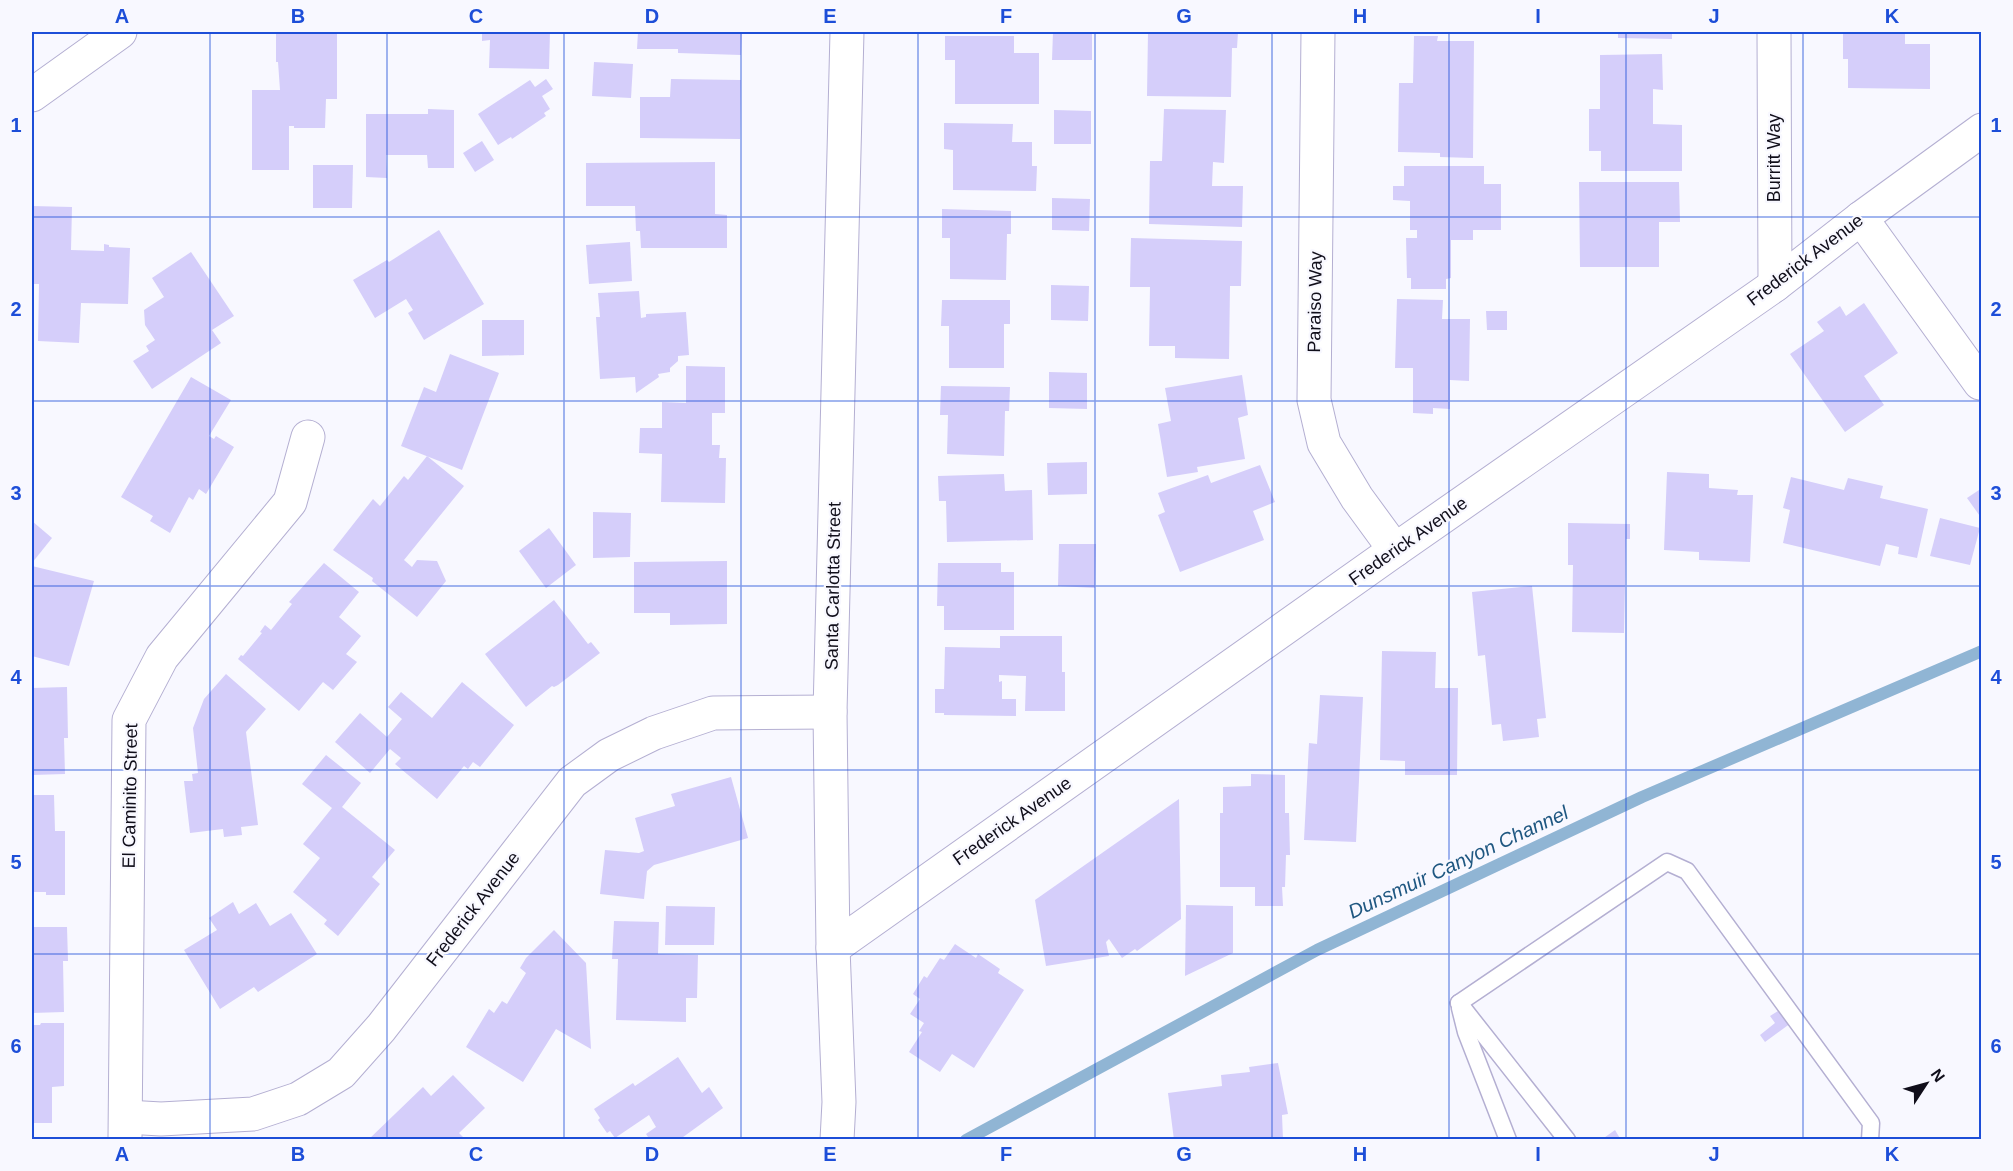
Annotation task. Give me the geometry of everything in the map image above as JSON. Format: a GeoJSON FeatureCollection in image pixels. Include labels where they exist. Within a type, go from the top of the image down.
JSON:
{"type":"FeatureCollection","features":[{"type":"Feature","properties":{"kind":"street"},"geometry":{"type":"LineString","coordinates":[[32,95],[120,32]]}},
{"type":"Feature","properties":{"kind":"street","name":"Santa Carlotta Street"},"geometry":{"type":"LineString","coordinates":[[837,1140],[839,1102],[833,948],[830,712],[847,32]]}},
{"type":"Feature","properties":{"kind":"street","name":"Paraiso Way"},"geometry":{"type":"LineString","coordinates":[[1318,32],[1314,400],[1324,443],[1357,498],[1395,550]]}},
{"type":"Feature","properties":{"kind":"street","name":"Burritt Way"},"geometry":{"type":"LineString","coordinates":[[1774,32],[1774,285]]}},
{"type":"Feature","properties":{"kind":"street","name":"Frederick Avenue"},"geometry":{"type":"LineString","coordinates":[[833,948],[1774,285],[1982,130]]}},
{"type":"Feature","properties":{"kind":"street"},"geometry":{"type":"LineString","coordinates":[[1861,218],[1980,383]]}},
{"type":"Feature","properties":{"kind":"street","name":"El Caminito Street"},"geometry":{"type":"LineString","coordinates":[[125,1128],[129,720],[162,657],[290,502],[309,437]]}},
{"type":"Feature","properties":{"kind":"street","name":"Frederick Avenue"},"geometry":{"type":"LineString","coordinates":[[125,1128],[161,1119],[253,1114],[298,1099],[341,1073],[381,1028],[572,782],[609,755],[654,733],[713,713],[830,712]]}},
{"type":"Feature","properties":{"kind":"lane"},"geometry":{"type":"LineString","coordinates":[[1459,1003],[1667,862],[1687,871],[1858,1104],[1871,1123],[1870,1140]]}},
{"type":"Feature","properties":{"kind":"lane"},"geometry":{"type":"LineString","coordinates":[[1459,1003],[1466,1032],[1508,1140]]}},
{"type":"Feature","properties":{"kind":"lane"},"geometry":{"type":"LineString","coordinates":[[1459,1003],[1567,1140]]}},
{"type":"Feature","properties":{"kind":"building"},"geometry":{"type":"Polygon","coordinates":[[[276,32],[337,32],[337,99],[326,99],[325,128],[289,126],[289,170],[252,170],[252,90],[280,90],[278,62],[276,62],[276,32]]]}},
{"type":"Feature","properties":{"kind":"building"},"geometry":{"type":"Polygon","coordinates":[[[482,32],[550,32],[549,69],[489,68],[490,40],[482,41],[482,32]]]}},
{"type":"Feature","properties":{"kind":"building"},"geometry":{"type":"Polygon","coordinates":[[[638,32],[742,32],[741,55],[678,53],[678,49],[637,49],[638,32]]]}},
{"type":"Feature","properties":{"kind":"building"},"geometry":{"type":"Polygon","coordinates":[[[1053,32],[1092,32],[1092,60],[1052,60],[1053,32]]]}},
{"type":"Feature","properties":{"kind":"building"},"geometry":{"type":"Polygon","coordinates":[[[1148,32],[1238,32],[1237,48],[1232,48],[1231,97],[1147,96],[1148,32]]]}},
{"type":"Feature","properties":{"kind":"building"},"geometry":{"type":"Polygon","coordinates":[[[1618,32],[1672,32],[1672,39],[1618,38],[1618,32]]]}},
{"type":"Feature","properties":{"kind":"building"},"geometry":{"type":"Polygon","coordinates":[[[1843,32],[1905,32],[1905,44],[1930,44],[1930,89],[1848,88],[1848,59],[1843,59],[1843,32]]]}},
{"type":"Feature","properties":{"kind":"building"},"geometry":{"type":"Polygon","coordinates":[[[945,36],[1014,36],[1014,53],[1039,53],[1039,104],[955,104],[955,60],[945,60],[945,36]]]}},
{"type":"Feature","properties":{"kind":"building"},"geometry":{"type":"Polygon","coordinates":[[[1414,36],[1438,36],[1437,41],[1474,41],[1473,158],[1440,157],[1440,153],[1398,152],[1399,83],[1413,83],[1414,36]]]}},
{"type":"Feature","properties":{"kind":"building"},"geometry":{"type":"Polygon","coordinates":[[[1662,54],[1663,90],[1653,89],[1653,124],[1682,125],[1682,171],[1601,171],[1601,151],[1589,151],[1589,109],[1600,109],[1600,55],[1662,54]]]}},
{"type":"Feature","properties":{"kind":"building"},"geometry":{"type":"Polygon","coordinates":[[[594,62],[633,64],[631,98],[592,96],[594,62]]]}},
{"type":"Feature","properties":{"kind":"building"},"geometry":{"type":"Polygon","coordinates":[[[546,79],[553,89],[542,96],[550,109],[544,113],[546,116],[512,139],[511,137],[498,145],[478,114],[530,80],[535,87],[546,79]]]}},
{"type":"Feature","properties":{"kind":"building"},"geometry":{"type":"Polygon","coordinates":[[[671,79],[741,80],[740,139],[640,138],[640,97],[670,97],[671,79]]]}},
{"type":"Feature","properties":{"kind":"building"},"geometry":{"type":"Polygon","coordinates":[[[428,109],[454,110],[454,168],[428,168],[427,155],[386,155],[387,178],[366,177],[366,114],[428,114],[428,109]]]}},
{"type":"Feature","properties":{"kind":"building"},"geometry":{"type":"Polygon","coordinates":[[[1164,109],[1226,110],[1224,163],[1213,162],[1212,186],[1243,186],[1242,227],[1149,224],[1150,161],[1162,161],[1164,109]]]}},
{"type":"Feature","properties":{"kind":"building"},"geometry":{"type":"Polygon","coordinates":[[[1054,110],[1091,111],[1091,144],[1054,144],[1054,110]]]}},
{"type":"Feature","properties":{"kind":"building"},"geometry":{"type":"Polygon","coordinates":[[[944,123],[1013,124],[1012,142],[1032,142],[1032,166],[1037,166],[1036,191],[953,190],[953,150],[944,149],[944,123]]]}},
{"type":"Feature","properties":{"kind":"building"},"geometry":{"type":"Polygon","coordinates":[[[482,141],[494,160],[475,172],[463,153],[482,141]]]}},
{"type":"Feature","properties":{"kind":"building"},"geometry":{"type":"Polygon","coordinates":[[[715,162],[715,214],[727,215],[727,248],[641,248],[640,231],[636,231],[635,206],[586,206],[586,163],[715,162]]]}},
{"type":"Feature","properties":{"kind":"building"},"geometry":{"type":"Polygon","coordinates":[[[313,165],[353,165],[352,208],[313,208],[313,165]]]}},
{"type":"Feature","properties":{"kind":"building"},"geometry":{"type":"Polygon","coordinates":[[[1404,166],[1484,166],[1484,184],[1501,184],[1501,230],[1473,230],[1473,240],[1451,240],[1451,278],[1446,279],[1446,289],[1411,289],[1411,278],[1407,278],[1406,238],[1417,238],[1417,230],[1410,230],[1410,201],[1393,200],[1393,186],[1404,186],[1404,166]]]}},
{"type":"Feature","properties":{"kind":"building"},"geometry":{"type":"Polygon","coordinates":[[[1579,182],[1679,182],[1680,222],[1659,222],[1659,267],[1580,267],[1579,182]]]}},
{"type":"Feature","properties":{"kind":"building"},"geometry":{"type":"Polygon","coordinates":[[[1052,198],[1090,199],[1089,231],[1052,230],[1052,198]]]}},
{"type":"Feature","properties":{"kind":"building"},"geometry":{"type":"Polygon","coordinates":[[[32,206],[72,207],[71,250],[104,251],[104,244],[109,247],[130,248],[128,304],[81,303],[79,343],[38,341],[39,284],[32,284],[32,206]]]}},
{"type":"Feature","properties":{"kind":"building"},"geometry":{"type":"Polygon","coordinates":[[[942,209],[1011,211],[1011,234],[1007,234],[1006,280],[950,279],[950,238],[942,238],[942,209]]]}},
{"type":"Feature","properties":{"kind":"building"},"geometry":{"type":"Polygon","coordinates":[[[439,230],[484,304],[424,340],[408,313],[413,310],[406,299],[375,318],[353,280],[387,260],[389,262],[439,230]]]}},
{"type":"Feature","properties":{"kind":"building"},"geometry":{"type":"Polygon","coordinates":[[[1131,238],[1242,241],[1241,286],[1230,286],[1229,359],[1175,358],[1175,346],[1149,346],[1150,287],[1130,287],[1131,238]]]}},
{"type":"Feature","properties":{"kind":"building"},"geometry":{"type":"Polygon","coordinates":[[[630,242],[632,281],[589,284],[586,245],[630,242]]]}},
{"type":"Feature","properties":{"kind":"building"},"geometry":{"type":"Polygon","coordinates":[[[191,252],[234,316],[212,330],[221,343],[152,389],[133,361],[149,351],[146,346],[155,340],[145,325],[144,310],[164,297],[152,278],[191,252]]]}},
{"type":"Feature","properties":{"kind":"building"},"geometry":{"type":"Polygon","coordinates":[[[1051,285],[1089,286],[1088,321],[1051,320],[1051,285]]]}},
{"type":"Feature","properties":{"kind":"building"},"geometry":{"type":"Polygon","coordinates":[[[639,291],[641,318],[646,317],[646,314],[686,312],[689,355],[678,356],[678,361],[670,368],[670,372],[658,374],[659,377],[636,393],[635,377],[600,379],[596,317],[600,317],[598,293],[639,291]]]}},
{"type":"Feature","properties":{"kind":"building"},"geometry":{"type":"Polygon","coordinates":[[[1397,299],[1443,300],[1442,319],[1470,319],[1469,381],[1450,380],[1450,409],[1433,408],[1433,414],[1413,413],[1413,368],[1395,368],[1397,299]]]}},
{"type":"Feature","properties":{"kind":"building"},"geometry":{"type":"Polygon","coordinates":[[[942,300],[1010,300],[1010,324],[1004,324],[1004,368],[949,368],[949,326],[941,326],[942,300]]]}},
{"type":"Feature","properties":{"kind":"building"},"geometry":{"type":"Polygon","coordinates":[[[1864,303],[1898,353],[1864,376],[1884,405],[1845,432],[1790,354],[1824,331],[1817,322],[1840,306],[1846,316],[1864,303]]]}},
{"type":"Feature","properties":{"kind":"building"},"geometry":{"type":"Polygon","coordinates":[[[1486,311],[1507,311],[1507,330],[1487,330],[1486,311]]]}},
{"type":"Feature","properties":{"kind":"building"},"geometry":{"type":"Polygon","coordinates":[[[482,320],[524,320],[524,355],[482,356],[482,320]]]}},
{"type":"Feature","properties":{"kind":"building"},"geometry":{"type":"Polygon","coordinates":[[[450,354],[499,373],[462,470],[401,446],[424,387],[436,392],[450,354]]]}},
{"type":"Feature","properties":{"kind":"building"},"geometry":{"type":"Polygon","coordinates":[[[686,366],[725,367],[725,413],[712,413],[712,445],[720,445],[719,458],[726,458],[725,503],[661,502],[662,454],[639,453],[640,428],[662,428],[662,402],[686,403],[686,366]]]}},
{"type":"Feature","properties":{"kind":"building"},"geometry":{"type":"Polygon","coordinates":[[[1049,372],[1087,373],[1087,409],[1049,408],[1049,372]]]}},
{"type":"Feature","properties":{"kind":"building"},"geometry":{"type":"Polygon","coordinates":[[[1242,375],[1248,415],[1238,418],[1245,459],[1197,467],[1198,472],[1167,477],[1158,424],[1171,421],[1165,388],[1242,375]]]}},
{"type":"Feature","properties":{"kind":"building"},"geometry":{"type":"Polygon","coordinates":[[[191,377],[231,400],[209,436],[214,439],[216,436],[234,447],[206,494],[199,489],[193,500],[189,497],[170,533],[150,521],[153,516],[121,497],[191,377]]]}},
{"type":"Feature","properties":{"kind":"building"},"geometry":{"type":"Polygon","coordinates":[[[941,386],[1010,387],[1009,411],[1005,411],[1004,456],[947,454],[948,415],[940,415],[941,386]]]}},
{"type":"Feature","properties":{"kind":"building"},"geometry":{"type":"Polygon","coordinates":[[[427,456],[464,486],[404,560],[412,567],[417,560],[437,561],[446,581],[417,617],[372,581],[373,578],[333,550],[373,499],[380,506],[404,476],[408,480],[427,456]]]}},
{"type":"Feature","properties":{"kind":"building"},"geometry":{"type":"Polygon","coordinates":[[[1087,462],[1087,494],[1048,495],[1047,463],[1087,462]]]}},
{"type":"Feature","properties":{"kind":"building"},"geometry":{"type":"Polygon","coordinates":[[[1260,465],[1275,502],[1253,511],[1264,540],[1180,572],[1158,515],[1165,512],[1158,493],[1208,475],[1211,483],[1260,465]]]}},
{"type":"Feature","properties":{"kind":"building"},"geometry":{"type":"Polygon","coordinates":[[[1667,472],[1709,474],[1709,488],[1738,490],[1737,495],[1753,495],[1750,562],[1699,560],[1699,552],[1664,550],[1667,472]]]}},
{"type":"Feature","properties":{"kind":"building"},"geometry":{"type":"Polygon","coordinates":[[[1004,474],[1005,491],[1032,490],[1033,540],[947,542],[946,501],[939,501],[938,476],[1004,474]]]}},
{"type":"Feature","properties":{"kind":"building"},"geometry":{"type":"Polygon","coordinates":[[[1791,477],[1844,490],[1848,478],[1883,486],[1880,498],[1928,509],[1917,558],[1898,554],[1899,547],[1886,544],[1880,566],[1783,543],[1790,510],[1783,508],[1791,477]]]}},
{"type":"Feature","properties":{"kind":"building"},"geometry":{"type":"Polygon","coordinates":[[[1982,488],[1982,519],[1967,498],[1982,488]]]}},
{"type":"Feature","properties":{"kind":"building"},"geometry":{"type":"Polygon","coordinates":[[[593,512],[631,513],[630,557],[593,558],[593,512]]]}},
{"type":"Feature","properties":{"kind":"building"},"geometry":{"type":"Polygon","coordinates":[[[1940,518],[1980,528],[1970,565],[1930,556],[1940,518]]]}},
{"type":"Feature","properties":{"kind":"building"},"geometry":{"type":"Polygon","coordinates":[[[32,521],[52,538],[32,563],[32,521]]]}},
{"type":"Feature","properties":{"kind":"building"},"geometry":{"type":"Polygon","coordinates":[[[1568,523],[1630,524],[1630,539],[1626,539],[1624,633],[1572,632],[1573,565],[1568,565],[1568,523]]]}},
{"type":"Feature","properties":{"kind":"building"},"geometry":{"type":"Polygon","coordinates":[[[549,528],[576,565],[546,588],[519,551],[549,528]]]}},
{"type":"Feature","properties":{"kind":"building"},"geometry":{"type":"Polygon","coordinates":[[[1059,544],[1096,544],[1095,588],[1058,586],[1059,544]]]}},
{"type":"Feature","properties":{"kind":"building"},"geometry":{"type":"Polygon","coordinates":[[[727,561],[727,624],[670,625],[670,613],[634,613],[634,562],[727,561]]]}},
{"type":"Feature","properties":{"kind":"building"},"geometry":{"type":"Polygon","coordinates":[[[324,563],[359,592],[339,617],[361,636],[346,654],[357,662],[333,690],[323,682],[299,711],[238,659],[262,633],[260,632],[265,625],[271,630],[292,604],[289,602],[324,563]]]}},
{"type":"Feature","properties":{"kind":"building"},"geometry":{"type":"Polygon","coordinates":[[[938,563],[1001,563],[1001,572],[1014,572],[1014,630],[944,630],[944,606],[937,606],[938,563]]]}},
{"type":"Feature","properties":{"kind":"building"},"geometry":{"type":"Polygon","coordinates":[[[32,566],[94,581],[69,666],[32,656],[32,566]]]}},
{"type":"Feature","properties":{"kind":"building"},"geometry":{"type":"Polygon","coordinates":[[[1532,586],[1546,718],[1537,719],[1539,737],[1503,741],[1501,724],[1492,725],[1485,655],[1478,656],[1472,592],[1532,586]]]}},
{"type":"Feature","properties":{"kind":"building"},"geometry":{"type":"Polygon","coordinates":[[[554,600],[588,644],[591,642],[600,653],[526,707],[485,654],[554,600]]]}},
{"type":"Feature","properties":{"kind":"building"},"geometry":{"type":"Polygon","coordinates":[[[1000,636],[1062,636],[1065,711],[1025,711],[1026,676],[999,675],[999,682],[1002,681],[1002,699],[1016,699],[1016,716],[935,713],[935,689],[944,689],[945,647],[1000,648],[1000,636]]]}},
{"type":"Feature","properties":{"kind":"building"},"geometry":{"type":"Polygon","coordinates":[[[1382,651],[1436,652],[1435,688],[1458,688],[1457,775],[1405,775],[1405,761],[1380,760],[1382,651]]]}},
{"type":"Feature","properties":{"kind":"building"},"geometry":{"type":"Polygon","coordinates":[[[226,674],[266,709],[246,732],[258,825],[241,827],[242,835],[224,837],[223,829],[190,833],[184,781],[193,781],[192,774],[198,773],[193,728],[204,699],[226,674]]]}},
{"type":"Feature","properties":{"kind":"building"},"geometry":{"type":"Polygon","coordinates":[[[462,682],[514,725],[480,767],[473,762],[468,769],[464,766],[437,799],[395,764],[401,758],[390,749],[370,773],[335,742],[360,713],[387,737],[402,719],[388,707],[401,692],[432,718],[462,682]]]}},
{"type":"Feature","properties":{"kind":"building"},"geometry":{"type":"Polygon","coordinates":[[[67,687],[68,738],[64,738],[65,774],[32,775],[32,688],[67,687]]]}},
{"type":"Feature","properties":{"kind":"building"},"geometry":{"type":"Polygon","coordinates":[[[1320,695],[1363,697],[1356,842],[1304,840],[1309,743],[1317,744],[1320,695]]]}},
{"type":"Feature","properties":{"kind":"building"},"geometry":{"type":"Polygon","coordinates":[[[326,755],[361,783],[342,807],[395,850],[372,877],[380,884],[338,936],[324,924],[327,920],[293,892],[320,858],[303,844],[332,808],[302,784],[326,755]]]}},
{"type":"Feature","properties":{"kind":"building"},"geometry":{"type":"Polygon","coordinates":[[[1251,774],[1285,775],[1285,813],[1289,813],[1290,855],[1286,855],[1285,887],[1282,887],[1283,906],[1255,906],[1255,887],[1220,887],[1220,813],[1223,813],[1223,787],[1251,786],[1251,774]]]}},
{"type":"Feature","properties":{"kind":"building"},"geometry":{"type":"Polygon","coordinates":[[[731,777],[748,838],[654,865],[647,871],[644,899],[600,894],[605,850],[639,853],[644,851],[635,818],[675,806],[671,794],[731,777]]]}},
{"type":"Feature","properties":{"kind":"building"},"geometry":{"type":"Polygon","coordinates":[[[32,795],[54,795],[55,831],[65,831],[65,895],[32,892],[32,795]]]}},
{"type":"Feature","properties":{"kind":"building"},"geometry":{"type":"Polygon","coordinates":[[[1179,799],[1181,919],[1137,951],[1135,949],[1122,958],[1109,939],[1106,942],[1109,956],[1046,966],[1035,900],[1179,799]]]}},
{"type":"Feature","properties":{"kind":"building"},"geometry":{"type":"Polygon","coordinates":[[[233,902],[239,914],[256,903],[270,926],[291,913],[317,954],[258,992],[254,987],[220,1009],[184,950],[217,930],[209,918],[233,902]]]}},
{"type":"Feature","properties":{"kind":"building"},"geometry":{"type":"Polygon","coordinates":[[[1186,905],[1233,906],[1233,953],[1185,976],[1186,905]]]}},
{"type":"Feature","properties":{"kind":"building"},"geometry":{"type":"Polygon","coordinates":[[[666,906],[715,907],[714,945],[665,945],[666,906]]]}},
{"type":"Feature","properties":{"kind":"building"},"geometry":{"type":"Polygon","coordinates":[[[614,921],[659,922],[658,954],[698,955],[697,998],[686,998],[686,1022],[616,1020],[618,959],[612,959],[614,921]]]}},
{"type":"Feature","properties":{"kind":"building"},"geometry":{"type":"Polygon","coordinates":[[[32,927],[67,927],[68,961],[63,961],[64,1012],[32,1013],[32,927]]]}},
{"type":"Feature","properties":{"kind":"building"},"geometry":{"type":"Polygon","coordinates":[[[554,930],[586,963],[591,1049],[556,1029],[523,1082],[466,1047],[489,1009],[494,1013],[502,1001],[507,1004],[526,973],[520,968],[526,958],[554,930]]]}},
{"type":"Feature","properties":{"kind":"building"},"geometry":{"type":"Polygon","coordinates":[[[955,944],[976,958],[978,954],[1000,969],[998,973],[1024,990],[974,1068],[952,1054],[940,1072],[909,1052],[922,1032],[919,1031],[924,1023],[910,1014],[920,999],[913,994],[924,976],[927,978],[940,958],[944,960],[955,944]]]}},
{"type":"Feature","properties":{"kind":"building"},"geometry":{"type":"Polygon","coordinates":[[[1781,1009],[1791,1023],[1765,1042],[1760,1035],[1775,1023],[1770,1016],[1781,1009]]]}},
{"type":"Feature","properties":{"kind":"building"},"geometry":{"type":"Polygon","coordinates":[[[64,1023],[64,1086],[52,1087],[52,1123],[32,1123],[32,1025],[64,1023]]]}},
{"type":"Feature","properties":{"kind":"building"},"geometry":{"type":"Polygon","coordinates":[[[678,1057],[702,1093],[709,1087],[723,1108],[679,1140],[650,1140],[646,1134],[656,1127],[649,1115],[615,1138],[610,1131],[607,1133],[594,1109],[633,1083],[635,1086],[678,1057]]]}},
{"type":"Feature","properties":{"kind":"building"},"geometry":{"type":"Polygon","coordinates":[[[1278,1063],[1288,1114],[1282,1115],[1283,1140],[1174,1140],[1168,1093],[1222,1086],[1221,1075],[1250,1072],[1249,1067],[1278,1063]]]}},
{"type":"Feature","properties":{"kind":"building"},"geometry":{"type":"Polygon","coordinates":[[[453,1075],[485,1108],[459,1133],[466,1140],[368,1140],[423,1087],[431,1096],[453,1075]]]}},
{"type":"Feature","properties":{"kind":"building"},"geometry":{"type":"Polygon","coordinates":[[[1615,1130],[1621,1140],[1601,1140],[1615,1130]]]}},
{"type":"Feature","properties":{"kind":"waterway","name":"Dunsmuir Canyon Channel"},"geometry":{"type":"LineString","coordinates":[[966,1140],[1317,950],[1642,797],[1982,651]]}}]}
